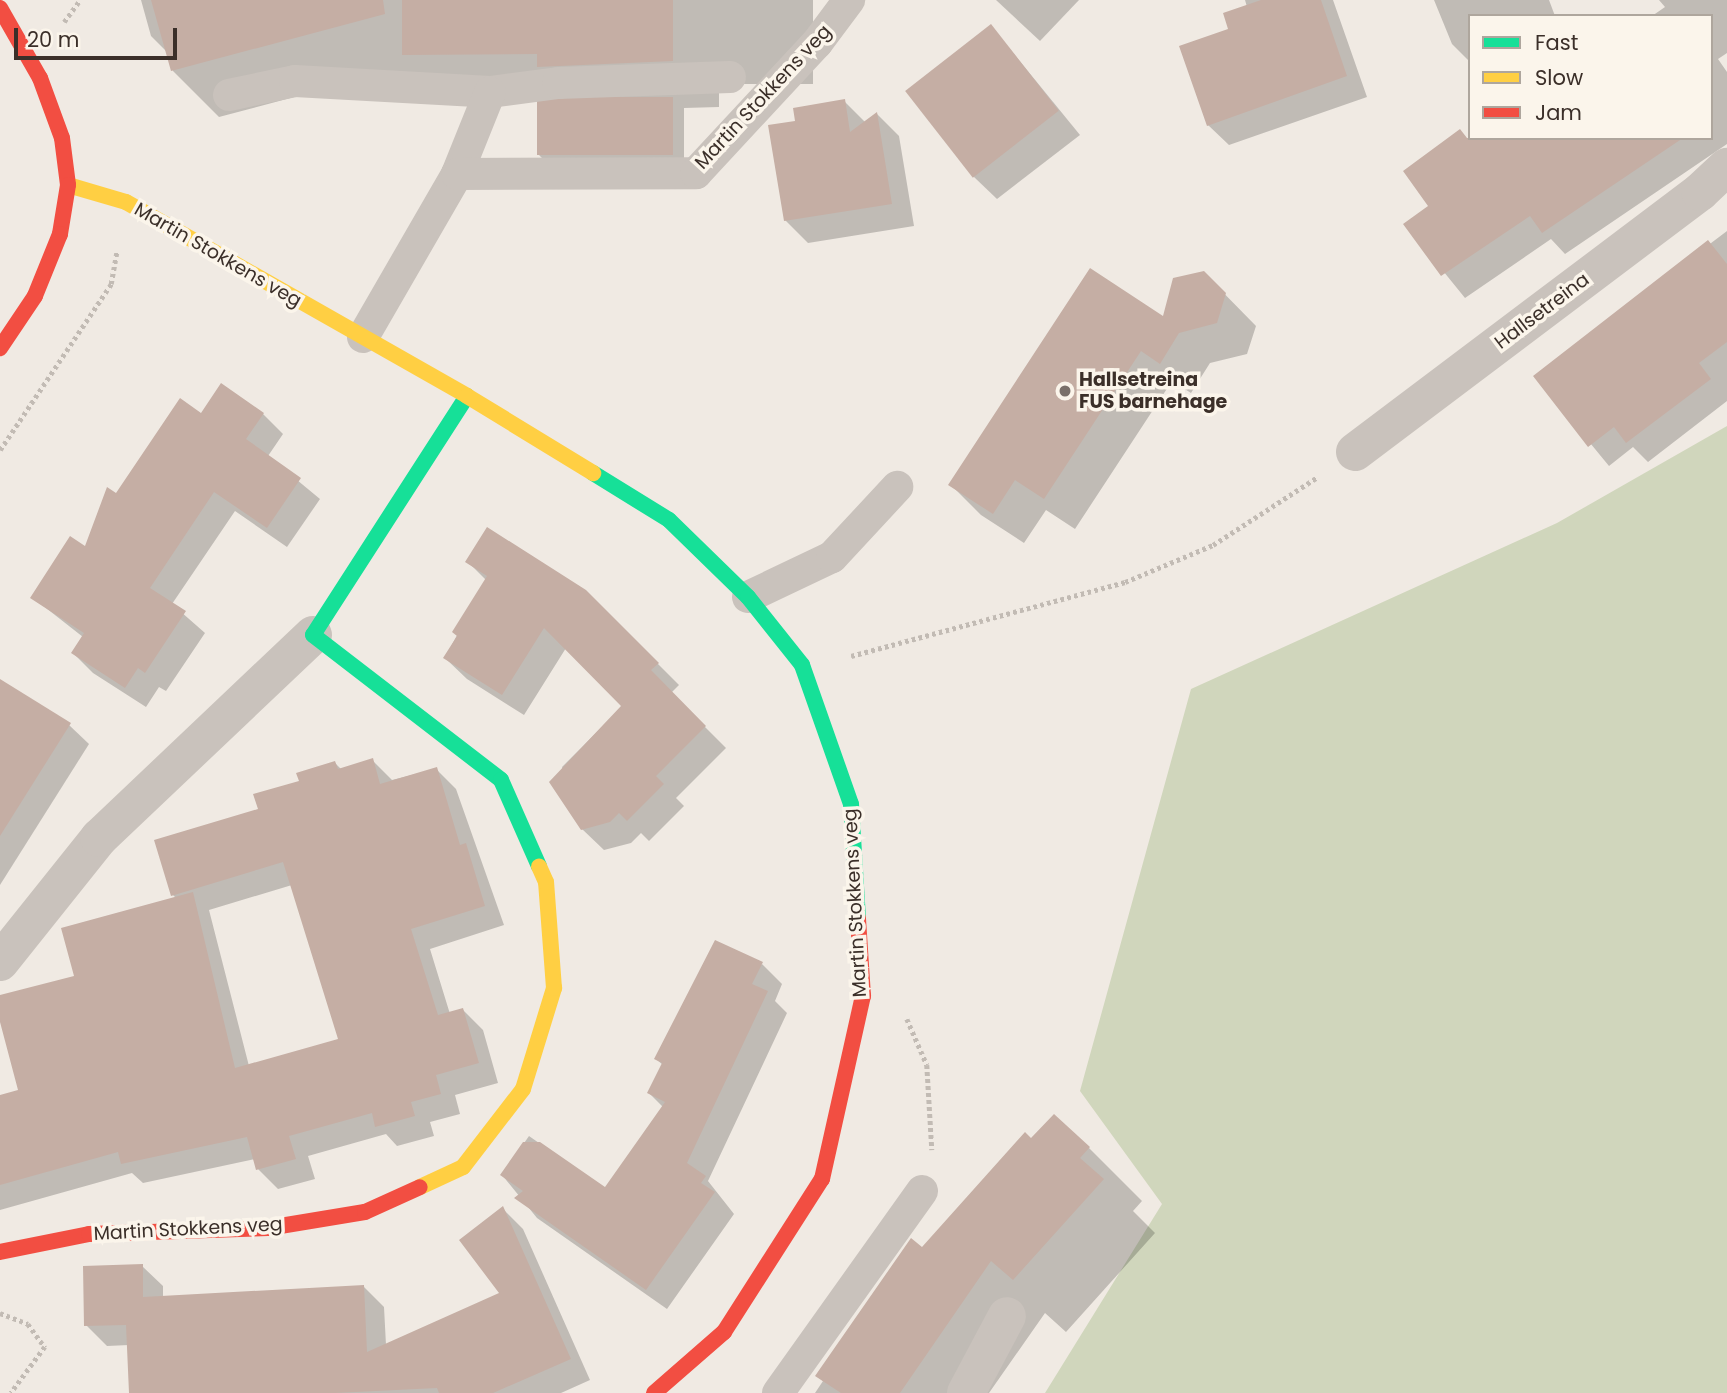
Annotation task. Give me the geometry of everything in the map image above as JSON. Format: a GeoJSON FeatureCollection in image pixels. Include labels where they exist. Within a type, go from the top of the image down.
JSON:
{"type":"FeatureCollection","features":[{"type":"Feature","properties":{"kind":"street"},"geometry":{"type":"LineString","coordinates":[[0,8],[40,78],[62,138],[68,185],[60,234],[34,296],[0,348]]}},
{"type":"Feature","properties":{"kind":"street","name":"Hallsetreina"},"geometry":{"type":"LineString","coordinates":[[1355,452],[1700,192],[1727,167]]}},
{"type":"Feature","properties":{"kind":"street","name":"Martin Stokkens veg"},"geometry":{"type":"LineString","coordinates":[[68,185],[126,202],[467,396],[669,520],[748,597],[802,665],[851,804],[863,996],[822,1179],[724,1332],[654,1393]]}},
{"type":"Feature","properties":{"kind":"street"},"geometry":{"type":"LineString","coordinates":[[0,962],[99,838],[313,635],[467,396]]}},
{"type":"Feature","properties":{"kind":"street","name":"Martin Stokkens veg"},"geometry":{"type":"LineString","coordinates":[[0,1252],[89,1234],[268,1228],[365,1212],[463,1167],[523,1089],[554,988],[546,882],[501,780],[313,635]]}},
{"type":"Feature","properties":{"kind":"street"},"geometry":{"type":"LineString","coordinates":[[966,1393],[1007,1316]]}},
{"type":"Feature","properties":{"kind":"lane","name":"Martin Stokkens veg"},"geometry":{"type":"LineString","coordinates":[[457,174],[696,173],[817,43],[849,0]]}},
{"type":"Feature","properties":{"kind":"lane","name":"Martin Stokkens veg"},"geometry":{"type":"LineString","coordinates":[[229,95],[295,81],[490,92],[558,83],[730,77]]}},
{"type":"Feature","properties":{"kind":"lane"},"geometry":{"type":"LineString","coordinates":[[363,337],[457,174],[490,92]]}},
{"type":"Feature","properties":{"kind":"lane"},"geometry":{"type":"LineString","coordinates":[[748,597],[832,557],[897,487]]}},
{"type":"Feature","properties":{"kind":"lane"},"geometry":{"type":"LineString","coordinates":[[778,1393],[922,1191]]}},
{"type":"Feature","properties":{"kind":"path"},"geometry":{"type":"LineString","coordinates":[[56,33],[80,0]]}},
{"type":"Feature","properties":{"kind":"path"},"geometry":{"type":"LineString","coordinates":[[802,665],[870,653],[1125,582],[1213,545],[1355,452]]}},
{"type":"Feature","properties":{"kind":"path"},"geometry":{"type":"LineString","coordinates":[[863,996],[906,1018],[927,1065],[932,1149],[922,1191]]}},
{"type":"Feature","properties":{"kind":"path"},"geometry":{"type":"LineString","coordinates":[[0,1313],[28,1324],[46,1347],[11,1393]]}},
{"type":"Feature","properties":{"kind":"green space"},"geometry":{"type":"Polygon","coordinates":[[[1727,426],[1727,1393],[1045,1393],[1162,1204],[1080,1091],[1191,689],[1557,523],[1727,426]]]}},
{"type":"Feature","properties":{"kind":"building"},"geometry":{"type":"Polygon","coordinates":[[[151,0],[383,0],[385,14],[171,71],[151,0]]]}},
{"type":"Feature","properties":{"kind":"building"},"geometry":{"type":"Polygon","coordinates":[[[402,0],[673,0],[673,61],[537,67],[537,54],[402,55],[402,0]]]}},
{"type":"Feature","properties":{"kind":"building"},"geometry":{"type":"Polygon","coordinates":[[[1261,0],[1321,0],[1347,76],[1207,126],[1179,46],[1228,29],[1223,13],[1261,0]]]}},
{"type":"Feature","properties":{"kind":"building"},"geometry":{"type":"Polygon","coordinates":[[[991,24],[1059,111],[973,178],[905,91],[991,24]]]}},
{"type":"Feature","properties":{"kind":"building"},"geometry":{"type":"Polygon","coordinates":[[[537,97],[673,97],[673,155],[537,155],[537,97]]]}},
{"type":"Feature","properties":{"kind":"building"},"geometry":{"type":"Polygon","coordinates":[[[845,99],[850,132],[877,112],[892,204],[784,221],[768,125],[795,121],[793,108],[845,99]]]}},
{"type":"Feature","properties":{"kind":"building"},"geometry":{"type":"Polygon","coordinates":[[[1460,129],[1468,140],[1680,140],[1542,233],[1530,216],[1441,276],[1403,224],[1428,206],[1403,171],[1460,129]]]}},
{"type":"Feature","properties":{"kind":"building"},"geometry":{"type":"Polygon","coordinates":[[[1708,240],[1727,264],[1727,342],[1699,363],[1711,379],[1626,443],[1614,427],[1588,447],[1533,376],[1708,240]]]}},
{"type":"Feature","properties":{"kind":"building"},"geometry":{"type":"Polygon","coordinates":[[[1090,268],[1163,316],[1173,278],[1204,271],[1226,293],[1217,323],[1179,333],[1160,364],[1141,351],[1044,499],[1015,480],[993,514],[948,485],[1090,268]]]}},
{"type":"Feature","properties":{"kind":"building"},"geometry":{"type":"Polygon","coordinates":[[[221,383],[264,413],[246,439],[301,478],[267,528],[214,492],[150,588],[186,611],[145,673],[138,668],[125,688],[71,653],[84,633],[30,598],[70,536],[85,546],[107,487],[116,493],[180,398],[201,413],[221,383]]]}},
{"type":"Feature","properties":{"kind":"building"},"geometry":{"type":"Polygon","coordinates":[[[487,527],[586,590],[659,663],[651,670],[706,726],[656,776],[664,784],[627,821],[619,813],[610,822],[581,830],[549,782],[621,706],[544,628],[502,695],[443,658],[457,636],[452,632],[487,576],[465,562],[487,527]]]}},
{"type":"Feature","properties":{"kind":"building"},"geometry":{"type":"Polygon","coordinates":[[[0,679],[71,723],[0,836],[0,679]]]}},
{"type":"Feature","properties":{"kind":"building"},"geometry":{"type":"Polygon","coordinates":[[[373,758],[380,784],[437,767],[460,845],[466,843],[485,906],[411,929],[438,1015],[463,1008],[479,1063],[436,1075],[441,1094],[411,1102],[415,1116],[375,1127],[372,1113],[289,1136],[296,1159],[256,1170],[247,1137],[121,1164],[118,1152],[0,1185],[0,1095],[18,1090],[0,1022],[0,995],[74,976],[61,928],[193,892],[235,1068],[338,1039],[283,862],[171,896],[154,840],[258,809],[253,794],[299,781],[296,773],[335,761],[338,769],[373,758]]]}},
{"type":"Feature","properties":{"kind":"building"},"geometry":{"type":"Polygon","coordinates":[[[715,940],[763,962],[752,984],[768,991],[687,1163],[706,1176],[701,1183],[715,1192],[646,1290],[514,1198],[523,1191],[500,1175],[523,1142],[540,1142],[605,1187],[665,1102],[647,1093],[662,1063],[654,1059],[715,940]]]}},
{"type":"Feature","properties":{"kind":"building"},"geometry":{"type":"Polygon","coordinates":[[[1054,1114],[1090,1147],[1080,1158],[1104,1179],[1013,1280],[991,1261],[900,1393],[841,1393],[815,1376],[911,1238],[922,1247],[1025,1132],[1031,1138],[1054,1114]]]}},
{"type":"Feature","properties":{"kind":"building"},"geometry":{"type":"Polygon","coordinates":[[[503,1206],[571,1359],[493,1393],[439,1393],[437,1388],[335,1393],[129,1393],[126,1325],[84,1326],[83,1266],[143,1264],[143,1297],[364,1285],[367,1352],[499,1293],[459,1240],[503,1206]]]}},
{"type":"Feature","properties":{"kind":"traffic: fast"},"geometry":{"type":"LineString","coordinates":[[467,396],[313,635],[501,780],[539,866]]}},
{"type":"Feature","properties":{"kind":"traffic: fast"},"geometry":{"type":"LineString","coordinates":[[593,473],[669,520],[748,597],[802,665],[851,804],[858,918]]}},
{"type":"Feature","properties":{"kind":"traffic: slow"},"geometry":{"type":"LineString","coordinates":[[68,185],[126,202],[467,396],[593,473]]}},
{"type":"Feature","properties":{"kind":"traffic: slow"},"geometry":{"type":"LineString","coordinates":[[420,1187],[463,1167],[523,1089],[554,988],[546,882],[539,866]]}},
{"type":"Feature","properties":{"kind":"traffic: jam"},"geometry":{"type":"LineString","coordinates":[[0,8],[40,78],[62,138],[68,185],[60,234],[35,296],[0,348]]}},
{"type":"Feature","properties":{"kind":"traffic: jam"},"geometry":{"type":"LineString","coordinates":[[654,1393],[724,1332],[822,1179],[863,996],[858,918]]}},
{"type":"Feature","properties":{"kind":"traffic: jam"},"geometry":{"type":"LineString","coordinates":[[0,1252],[89,1234],[268,1228],[365,1212],[420,1187]]}},
{"type":"Feature","properties":{"kind":"place","name":"Hallsetreina FUS barnehage"},"geometry":{"type":"Point","coordinates":[1065,391]}}]}
